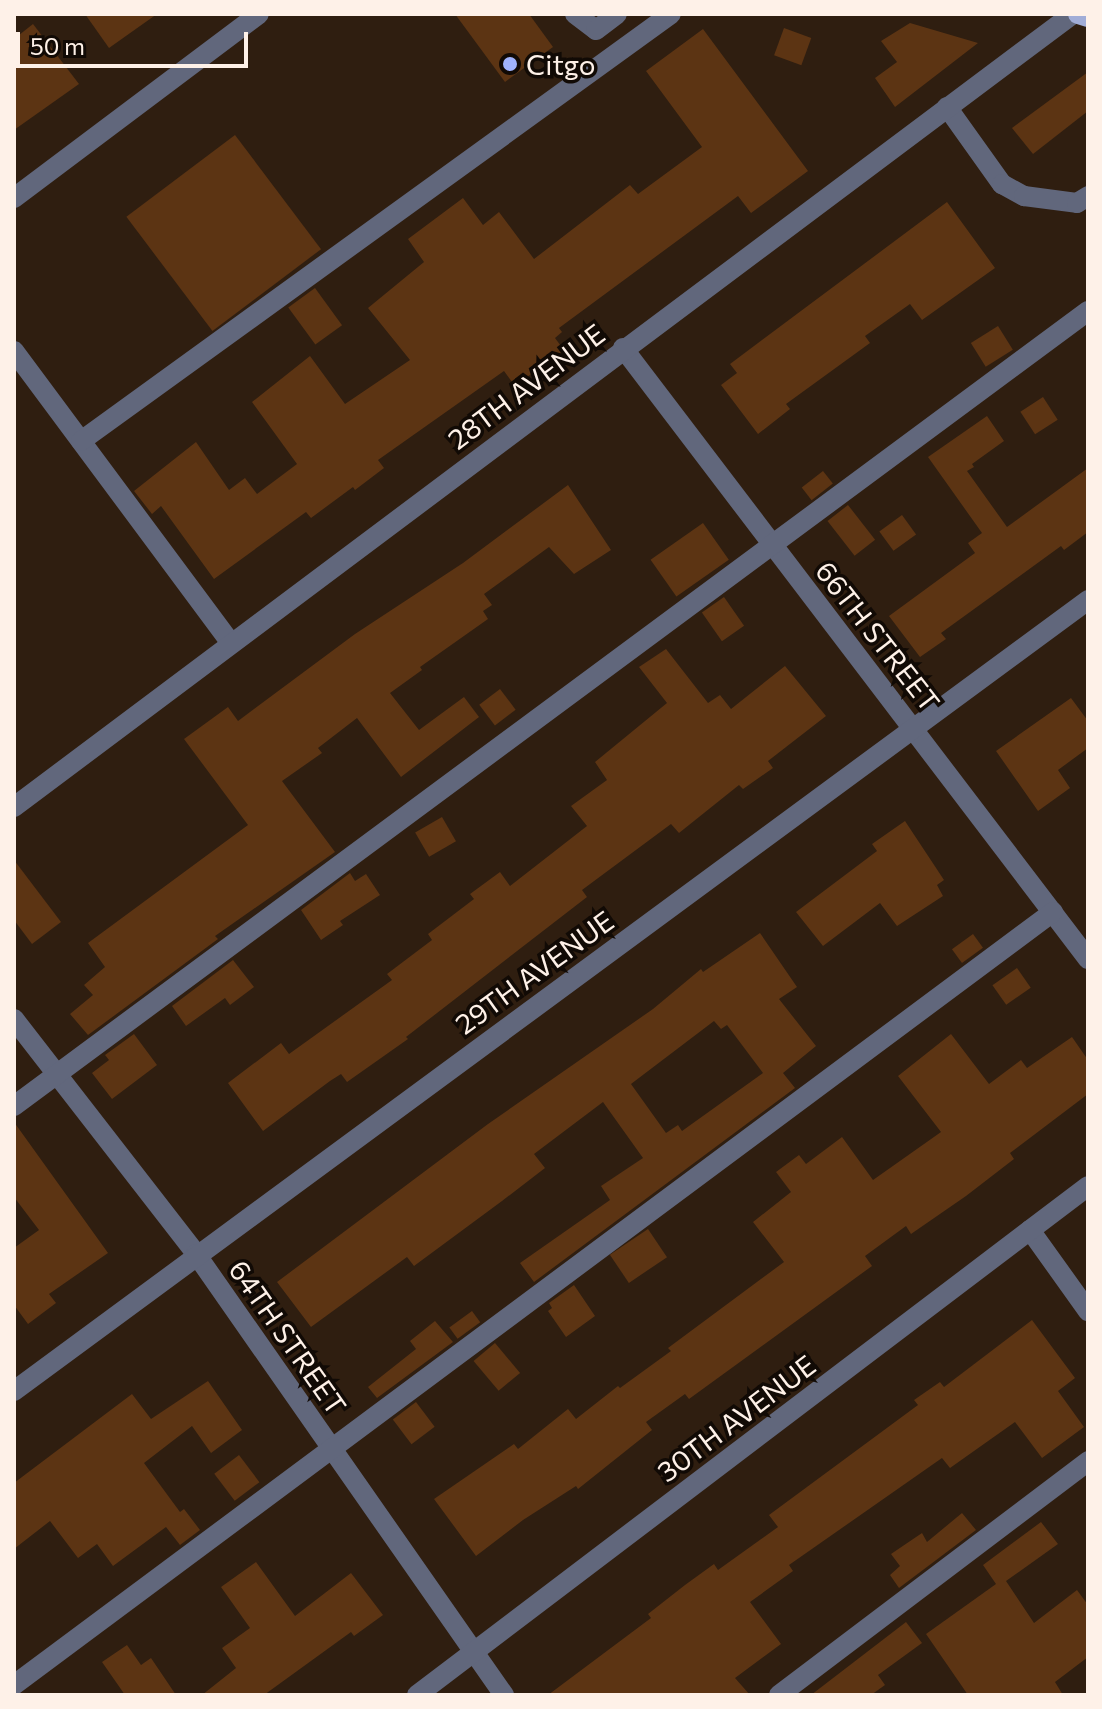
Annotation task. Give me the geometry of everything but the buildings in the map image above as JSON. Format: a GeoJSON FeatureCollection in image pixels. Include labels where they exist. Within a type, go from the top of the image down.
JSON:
{"type":"FeatureCollection","features":[{"type":"Feature","properties":{"kind":"main road"},"geometry":{"type":"LineString","coordinates":[[1076,14],[1088,17]]}},
{"type":"Feature","properties":{"kind":"street"},"geometry":{"type":"LineString","coordinates":[[14,198],[259,14]]}},
{"type":"Feature","properties":{"kind":"street"},"geometry":{"type":"LineString","coordinates":[[575,14],[596,30],[617,14]]}},
{"type":"Feature","properties":{"kind":"street"},"geometry":{"type":"LineString","coordinates":[[81,441],[671,14]]}},
{"type":"Feature","properties":{"kind":"street","name":"28TH AVENUE"},"geometry":{"type":"LineString","coordinates":[[14,807],[623,348],[1076,14]]}},
{"type":"Feature","properties":{"kind":"street"},"geometry":{"type":"LineString","coordinates":[[947,107],[1002,184],[1024,196],[1077,203],[1088,196]]}},
{"type":"Feature","properties":{"kind":"street"},"geometry":{"type":"LineString","coordinates":[[14,1106],[1088,311]]}},
{"type":"Feature","properties":{"kind":"street","name":"66TH STREET"},"geometry":{"type":"LineString","coordinates":[[623,348],[1088,959]]}},
{"type":"Feature","properties":{"kind":"street"},"geometry":{"type":"LineString","coordinates":[[14,351],[231,643]]}},
{"type":"Feature","properties":{"kind":"street","name":"29TH AVENUE"},"geometry":{"type":"LineString","coordinates":[[14,1391],[1088,600]]}},
{"type":"Feature","properties":{"kind":"street"},"geometry":{"type":"LineString","coordinates":[[14,1685],[1053,912]]}},
{"type":"Feature","properties":{"kind":"street","name":"64TH STREET"},"geometry":{"type":"LineString","coordinates":[[14,1019],[196,1254],[504,1695]]}},
{"type":"Feature","properties":{"kind":"street","name":"30TH AVENUE"},"geometry":{"type":"LineString","coordinates":[[417,1695],[1088,1186]]}},
{"type":"Feature","properties":{"kind":"street"},"geometry":{"type":"LineString","coordinates":[[1030,1230],[1088,1311]]}},
{"type":"Feature","properties":{"kind":"street"},"geometry":{"type":"LineString","coordinates":[[779,1695],[1088,1461]]}},
{"type":"Feature","properties":{"kind":"place","name":"Citgo"},"geometry":{"type":"Point","coordinates":[510,64]}}]}
